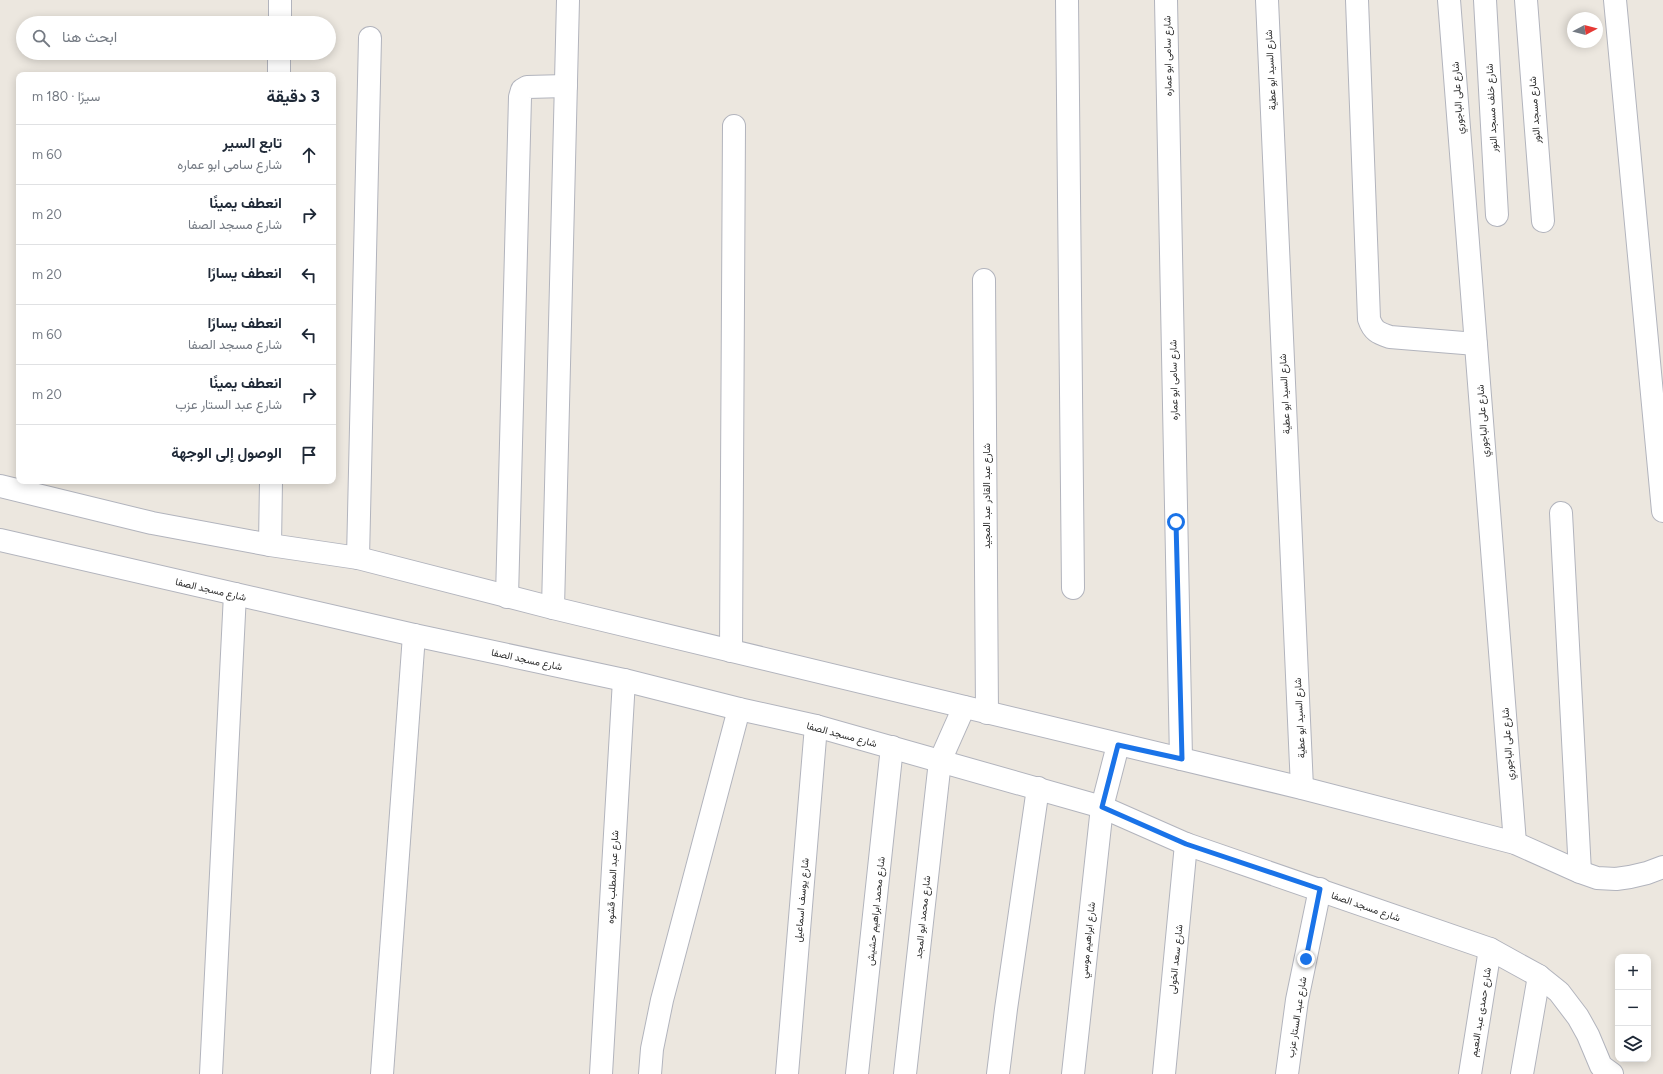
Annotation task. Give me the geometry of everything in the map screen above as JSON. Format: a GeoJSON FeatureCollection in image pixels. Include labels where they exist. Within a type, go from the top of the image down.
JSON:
{"type":"FeatureCollection","features":[{"type":"Feature","properties":{"kind":"street"},"geometry":{"type":"LineString","coordinates":[[280,0],[280,16]]}},
{"type":"Feature","properties":{"kind":"street"},"geometry":{"type":"LineString","coordinates":[[553,608],[568,0]]}},
{"type":"Feature","properties":{"kind":"street"},"geometry":{"type":"LineString","coordinates":[[1067,0],[1073,588]]}},
{"type":"Feature","properties":{"kind":"street","name":"شارع سامى ابو عماره"},"geometry":{"type":"LineString","coordinates":[[1166,0],[1182,759]]}},
{"type":"Feature","properties":{"kind":"street","name":"شارع السيد ابو عطية"},"geometry":{"type":"LineString","coordinates":[[1267,0],[1302,788]]}},
{"type":"Feature","properties":{"kind":"street"},"geometry":{"type":"LineString","coordinates":[[1357,0],[1369,319],[1372,327],[1378,333],[1390,337],[1476,344]]}},
{"type":"Feature","properties":{"kind":"street","name":"شارع على الباجوري"},"geometry":{"type":"LineString","coordinates":[[1450,0],[1515,843]]}},
{"type":"Feature","properties":{"kind":"street","name":"شارع خلف مسجد النور"},"geometry":{"type":"LineString","coordinates":[[1485,0],[1497,215]]}},
{"type":"Feature","properties":{"kind":"street","name":"شارع مسجد النور"},"geometry":{"type":"LineString","coordinates":[[1526,0],[1543,221]]}},
{"type":"Feature","properties":{"kind":"street"},"geometry":{"type":"LineString","coordinates":[[1615,0],[1663,511]]}},
{"type":"Feature","properties":{"kind":"street"},"geometry":{"type":"LineString","coordinates":[[358,558],[370,38]]}},
{"type":"Feature","properties":{"kind":"street"},"geometry":{"type":"LineString","coordinates":[[279,60],[279,72]]}},
{"type":"Feature","properties":{"kind":"street"},"geometry":{"type":"LineString","coordinates":[[507,597],[520,97],[522,90],[528,87],[566,86]]}},
{"type":"Feature","properties":{"kind":"street"},"geometry":{"type":"LineString","coordinates":[[731,651],[734,126]]}},
{"type":"Feature","properties":{"kind":"street","name":"شارع عبد القادر عبد المجيد"},"geometry":{"type":"LineString","coordinates":[[984,280],[987,713]]}},
{"type":"Feature","properties":{"kind":"street"},"geometry":{"type":"LineString","coordinates":[[270,545],[271,484]]}},
{"type":"Feature","properties":{"kind":"street"},"geometry":{"type":"LineString","coordinates":[[0,486],[152,524],[270,545],[358,558],[507,597],[1302,788],[1515,843],[1597,878],[1616,879],[1647,873],[1663,867]]}},
{"type":"Feature","properties":{"kind":"street"},"geometry":{"type":"LineString","coordinates":[[1562,513],[1580,872]]}},
{"type":"Feature","properties":{"kind":"street","name":"شارع مسجد الصفا"},"geometry":{"type":"LineString","coordinates":[[0,540],[414,635],[624,680],[738,709],[816,726],[1102,807],[1186,844],[1320,889],[1490,949],[1539,976],[1559,992],[1578,1017],[1588,1035],[1601,1066],[1612,1074]]}},
{"type":"Feature","properties":{"kind":"street"},"geometry":{"type":"LineString","coordinates":[[211,1074],[235,594]]}},
{"type":"Feature","properties":{"kind":"street"},"geometry":{"type":"LineString","coordinates":[[382,1074],[414,635]]}},
{"type":"Feature","properties":{"kind":"street","name":"شارع عبد المطلب قشوه"},"geometry":{"type":"LineString","coordinates":[[601,1074],[624,680]]}},
{"type":"Feature","properties":{"kind":"street","name":"شارع محمد ابو المجد"},"geometry":{"type":"LineString","coordinates":[[905,1074],[940,761],[964,707]]}},
{"type":"Feature","properties":{"kind":"street"},"geometry":{"type":"LineString","coordinates":[[650,1074],[652,1049],[662,1000],[738,709]]}},
{"type":"Feature","properties":{"kind":"street","name":"شارع يوسف اسماعيل"},"geometry":{"type":"LineString","coordinates":[[787,1074],[816,726]]}},
{"type":"Feature","properties":{"kind":"street","name":"شارع ابراهيم موسي"},"geometry":{"type":"LineString","coordinates":[[1073,1074],[1102,807],[1118,745]]}},
{"type":"Feature","properties":{"kind":"street","name":"شارع محمد ابراهيم حشيش"},"geometry":{"type":"LineString","coordinates":[[858,1074],[892,747]]}},
{"type":"Feature","properties":{"kind":"street"},"geometry":{"type":"LineString","coordinates":[[998,1074],[1006,1008],[1038,788]]}},
{"type":"Feature","properties":{"kind":"street","name":"شارع سعد الخولى"},"geometry":{"type":"LineString","coordinates":[[1164,1074],[1186,844]]}},
{"type":"Feature","properties":{"kind":"street","name":"شارع عبد الستار عزب"},"geometry":{"type":"LineString","coordinates":[[1287,1074],[1297,1000],[1320,889]]}},
{"type":"Feature","properties":{"kind":"street","name":"شارع حمدى عبد النعيم"},"geometry":{"type":"LineString","coordinates":[[1470,1074],[1490,949]]}},
{"type":"Feature","properties":{"kind":"street"},"geometry":{"type":"LineString","coordinates":[[1522,1074],[1539,976]]}},
{"type":"Feature","properties":{"kind":"street"},"geometry":{"type":"LineString","coordinates":[[1586,1074],[1592,1046]]}},
{"type":"Feature","properties":{"kind":"route"},"geometry":{"type":"LineString","coordinates":[[1176,522],[1182,759],[1118,745],[1102,807],[1186,844],[1320,889],[1306,959]]}}]}
